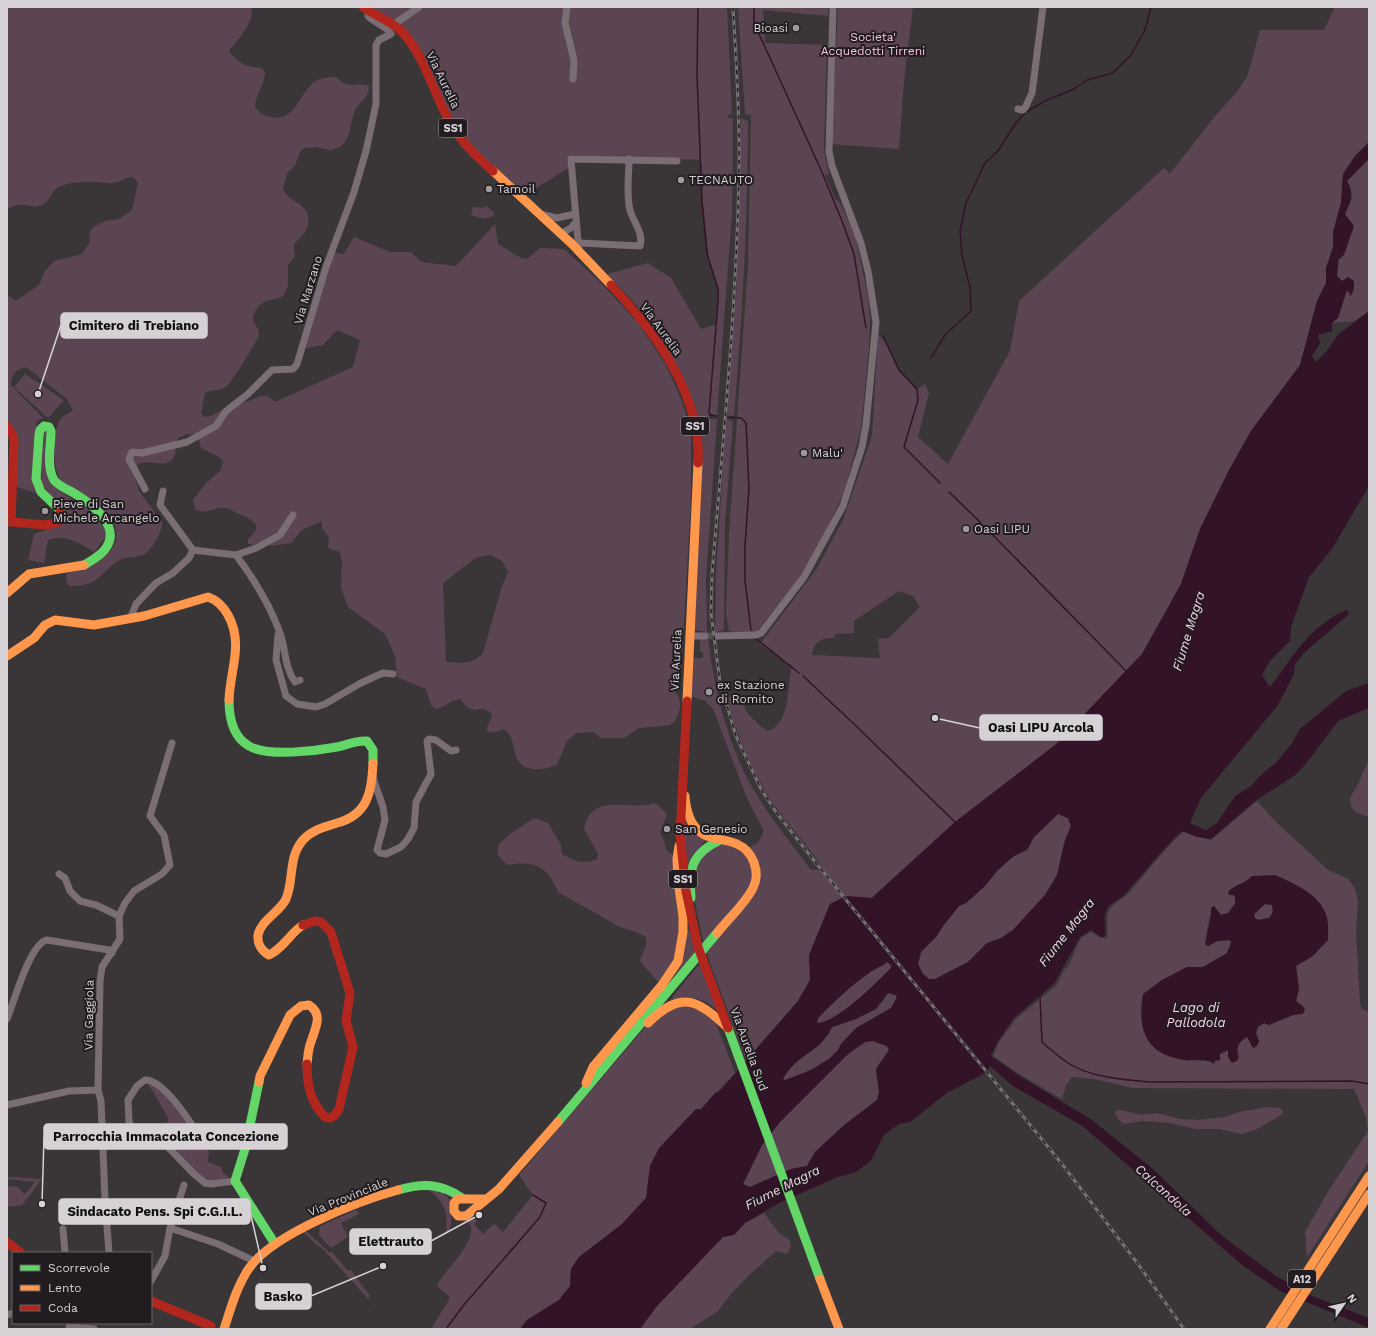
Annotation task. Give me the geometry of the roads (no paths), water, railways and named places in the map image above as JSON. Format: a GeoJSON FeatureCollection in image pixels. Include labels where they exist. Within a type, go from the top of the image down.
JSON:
{"type":"FeatureCollection","features":[{"type":"Feature","properties":{"kind":"main road","name":"Via Aurelia"},"geometry":{"type":"LineString","coordinates":[[365,9],[393,25],[404,34],[416,51],[443,110],[462,140],[560,234],[634,311],[657,341],[673,366],[691,410],[699,447],[683,772]]}},
{"type":"Feature","properties":{"kind":"main road"},"geometry":{"type":"LineString","coordinates":[[7,426],[13,436],[14,442],[12,456],[13,493],[10,520],[12,523],[47,526],[56,524],[59,520],[59,509],[41,492],[36,479],[39,435],[42,427],[48,427],[51,436],[50,465],[55,479],[61,487],[78,496],[98,512],[110,527],[111,533],[106,548],[91,561],[84,565],[29,574],[22,578],[7,593]]}},
{"type":"Feature","properties":{"kind":"main road"},"geometry":{"type":"LineString","coordinates":[[7,656],[34,638],[51,621],[61,619],[94,625],[151,614],[208,597],[218,602],[230,619],[236,635],[229,713],[238,736],[250,747],[258,750],[289,752],[337,748],[360,740],[367,741],[374,751],[373,778],[365,807],[360,814],[349,821],[320,828],[302,840],[294,858],[287,896],[284,903],[259,932],[258,940],[260,948],[270,955],[278,951],[296,929],[306,923],[315,921],[321,922],[331,932],[350,993],[346,1021],[352,1047],[339,1109],[332,1117],[325,1117],[313,1102],[308,1074],[308,1055],[309,1045],[318,1018],[314,1008],[309,1005],[301,1006],[290,1014],[260,1076],[245,1149],[236,1172],[235,1181],[250,1208],[275,1244]]}},
{"type":"Feature","properties":{"kind":"main road"},"geometry":{"type":"LineString","coordinates":[[581,1092],[603,1076],[628,1043],[739,907],[753,888],[756,879],[754,862],[747,850],[734,842],[711,838],[702,833],[688,816],[683,772]]}},
{"type":"Feature","properties":{"kind":"main road","name":"Via Aurelia Sud"},"geometry":{"type":"LineString","coordinates":[[683,772],[680,835],[682,872],[691,922],[698,947],[839,1329]]}},
{"type":"Feature","properties":{"kind":"main road"},"geometry":{"type":"LineString","coordinates":[[434,1185],[445,1192],[454,1203],[453,1209],[458,1216],[464,1216],[499,1189],[533,1152],[581,1092],[593,1067],[669,976],[678,961],[683,932],[677,859],[680,835]]}},
{"type":"Feature","properties":{"kind":"main road"},"geometry":{"type":"LineString","coordinates":[[691,922],[693,912],[690,880],[692,864],[701,850],[721,840]]}},
{"type":"Feature","properties":{"kind":"main road"},"geometry":{"type":"LineString","coordinates":[[628,1043],[654,1016],[674,1002],[697,1002],[713,1013],[728,1028]]}},
{"type":"Feature","properties":{"kind":"main road","name":"A12"},"geometry":{"type":"LineString","coordinates":[[1270,1329],[1369,1176]]}},
{"type":"Feature","properties":{"kind":"main road","name":"Via Provinciale"},"geometry":{"type":"LineString","coordinates":[[214,1328],[229,1316],[241,1284],[254,1261],[275,1244],[295,1232],[375,1198],[413,1185],[434,1185]]}},
{"type":"Feature","properties":{"kind":"main road"},"geometry":{"type":"LineString","coordinates":[[434,1185],[448,1188],[464,1198],[472,1206],[470,1212]]}},
{"type":"Feature","properties":{"kind":"main road","name":"A12"},"geometry":{"type":"LineString","coordinates":[[1281,1329],[1369,1194]]}},
{"type":"Feature","properties":{"kind":"main road"},"geometry":{"type":"LineString","coordinates":[[454,1203],[464,1198],[486,1199]]}},
{"type":"Feature","properties":{"kind":"main road"},"geometry":{"type":"LineString","coordinates":[[7,1242],[20,1252]]}},
{"type":"Feature","properties":{"kind":"main road"},"geometry":{"type":"LineString","coordinates":[[152,1301],[214,1328]]}},
{"type":"Feature","properties":{"kind":"street"},"geometry":{"type":"LineString","coordinates":[[393,25],[419,7]]}},
{"type":"Feature","properties":{"kind":"street"},"geometry":{"type":"LineString","coordinates":[[567,7],[565,23],[574,60],[573,79]]}},
{"type":"Feature","properties":{"kind":"street"},"geometry":{"type":"LineString","coordinates":[[717,636],[752,635],[761,633],[804,577],[823,544],[850,490],[862,447],[866,426],[876,322],[868,271],[861,243],[832,166],[829,151],[833,7]]}},
{"type":"Feature","properties":{"kind":"street"},"geometry":{"type":"LineString","coordinates":[[1018,109],[1023,110],[1025,108],[1032,93],[1043,7]]}},
{"type":"Feature","properties":{"kind":"street","name":"Via Marzano"},"geometry":{"type":"LineString","coordinates":[[145,489],[129,459],[132,452],[142,454],[187,442],[216,426],[226,412],[248,394],[272,370],[294,369],[297,364],[326,267],[354,192],[366,151],[376,104],[376,46],[379,40],[391,34],[370,18],[365,9]]}},
{"type":"Feature","properties":{"kind":"street"},"geometry":{"type":"LineString","coordinates":[[579,254],[580,243],[575,214],[571,160],[629,159],[677,161]]}},
{"type":"Feature","properties":{"kind":"street"},"geometry":{"type":"LineString","coordinates":[[580,243],[640,246],[642,241],[640,233],[630,210],[629,159]]}},
{"type":"Feature","properties":{"kind":"street"},"geometry":{"type":"LineString","coordinates":[[538,214],[557,218],[575,214]]}},
{"type":"Feature","properties":{"kind":"street"},"geometry":{"type":"LineString","coordinates":[[560,234],[562,221],[575,214]]}},
{"type":"Feature","properties":{"kind":"street"},"geometry":{"type":"LineString","coordinates":[[560,234],[571,228],[576,222]]}},
{"type":"Feature","properties":{"kind":"street"},"geometry":{"type":"LineString","coordinates":[[163,491],[160,505],[192,550],[236,555],[256,548],[280,535],[293,515]]}},
{"type":"Feature","properties":{"kind":"street"},"geometry":{"type":"LineString","coordinates":[[130,619],[136,604],[156,582],[173,573],[189,558],[192,550]]}},
{"type":"Feature","properties":{"kind":"street"},"geometry":{"type":"LineString","coordinates":[[236,555],[252,577],[278,629],[288,674],[294,682],[300,680]]}},
{"type":"Feature","properties":{"kind":"street"},"geometry":{"type":"LineString","coordinates":[[278,629],[276,660],[286,696],[297,704],[316,707],[325,704],[376,676],[383,673],[393,674]]}},
{"type":"Feature","properties":{"kind":"street"},"geometry":{"type":"LineString","coordinates":[[690,636],[705,636]]}},
{"type":"Feature","properties":{"kind":"street"},"geometry":{"type":"LineString","coordinates":[[373,778],[384,807],[385,820],[377,850],[380,853],[386,854],[400,847],[408,839],[414,828],[416,802],[431,774],[427,741],[430,739],[436,740],[451,751],[456,750]]}},
{"type":"Feature","properties":{"kind":"street"},"geometry":{"type":"LineString","coordinates":[[59,874],[65,878],[70,890],[80,901],[96,905],[119,916],[125,903],[134,891],[162,874],[170,865],[164,835],[150,816],[172,743]]}},
{"type":"Feature","properties":{"kind":"street","name":"Via Gaggiola"},"geometry":{"type":"LineString","coordinates":[[109,1252],[101,1101],[98,1090],[100,981],[102,967],[120,939],[119,916]]}},
{"type":"Feature","properties":{"kind":"street"},"geometry":{"type":"LineString","coordinates":[[7,1019],[23,973],[36,947],[43,940],[109,950],[112,953]]}},
{"type":"Feature","properties":{"kind":"street"},"geometry":{"type":"LineString","coordinates":[[202,1140],[169,1095],[153,1082],[145,1080],[137,1086],[128,1100],[129,1122],[136,1132],[165,1144],[194,1174],[205,1183],[211,1184],[235,1181]]}},
{"type":"Feature","properties":{"kind":"street"},"geometry":{"type":"LineString","coordinates":[[7,1105],[70,1091],[98,1090]]}},
{"type":"Feature","properties":{"kind":"street"},"geometry":{"type":"LineString","coordinates":[[152,1279],[166,1256],[170,1228],[184,1185]]}},
{"type":"Feature","properties":{"kind":"street"},"geometry":{"type":"LineString","coordinates":[[170,1228],[218,1244],[254,1261]]}},
{"type":"Feature","properties":{"kind":"street"},"geometry":{"type":"LineString","coordinates":[[63,1229],[65,1252]]}},
{"type":"Feature","properties":{"kind":"street"},"geometry":{"type":"LineString","coordinates":[[68,1326],[94,1329]]}},
{"type":"Feature","properties":{"kind":"water"},"geometry":{"type":"Polygon","coordinates":[[[1369,142],[1369,159],[1347,181],[1351,197],[1345,214],[1354,226],[1344,255],[1338,260],[1337,276],[1342,281],[1348,277],[1354,281],[1354,288],[1351,296],[1347,290],[1338,318],[1332,323],[1332,331],[1318,335],[1320,343],[1312,356],[1316,362],[1326,352],[1339,334],[1369,311],[1369,486],[1332,549],[1309,577],[1291,627],[1290,641],[1269,662],[1262,675],[1270,687],[1313,632],[1338,614],[1347,610],[1349,614],[1305,652],[1295,664],[1294,674],[1278,705],[1201,798],[1190,823],[1206,830],[1217,823],[1235,796],[1251,786],[1264,772],[1276,763],[1292,743],[1300,729],[1346,691],[1369,683],[1369,708],[1338,721],[1305,765],[1294,776],[1255,801],[1211,839],[1197,837],[1182,831],[1174,838],[1126,893],[1108,907],[1105,916],[1105,936],[1101,937],[1091,930],[1080,937],[1054,984],[1014,1018],[998,1041],[991,1056],[1018,1075],[1092,1120],[1153,1169],[1221,1235],[1276,1276],[1312,1296],[1369,1318],[1369,1328],[1280,1291],[1242,1265],[1084,1127],[1013,1086],[990,1066],[987,1072],[947,1093],[910,1122],[899,1124],[884,1135],[871,1161],[856,1172],[838,1177],[781,1202],[745,1223],[734,1235],[723,1237],[657,1306],[640,1329],[520,1329],[527,1320],[559,1300],[570,1286],[571,1269],[579,1257],[622,1224],[646,1198],[650,1166],[659,1148],[696,1109],[701,1109],[715,1093],[719,1092],[798,1001],[810,980],[809,955],[830,904],[846,896],[872,898],[955,822],[1055,745],[1142,654],[1181,584],[1200,529],[1229,470],[1251,431],[1300,365],[1317,301],[1326,283],[1326,268],[1333,247],[1333,232],[1341,203],[1343,174],[1355,156],[1369,142]],[[1058,814],[1034,837],[1027,850],[1014,856],[998,870],[984,887],[966,903],[959,906],[937,936],[921,952],[918,964],[923,974],[929,979],[935,979],[968,962],[987,943],[1001,938],[1013,930],[1045,895],[1057,875],[1065,840],[1071,826],[1068,818],[1058,814]],[[887,962],[871,971],[836,1000],[818,1018],[817,1023],[835,1016],[856,1001],[891,968],[891,965],[887,962]],[[888,993],[876,1009],[856,1019],[832,1027],[822,1042],[794,1065],[783,1079],[785,1080],[811,1070],[829,1059],[856,1028],[891,1008],[897,997],[888,993]],[[872,1041],[865,1042],[848,1054],[780,1122],[762,1145],[743,1184],[750,1187],[791,1169],[807,1166],[815,1152],[843,1126],[877,1100],[879,1092],[876,1069],[889,1050],[887,1046],[872,1041]]]}},
{"type":"Feature","properties":{"kind":"water","name":"Lago di Pallodola"},"geometry":{"type":"Polygon","coordinates":[[[1275,875],[1297,885],[1316,899],[1326,915],[1328,940],[1313,956],[1296,966],[1299,989],[1296,1001],[1303,1006],[1305,1010],[1303,1014],[1293,1015],[1269,1025],[1264,1023],[1258,1027],[1256,1033],[1259,1041],[1257,1046],[1253,1048],[1247,1037],[1244,1039],[1238,1045],[1237,1051],[1239,1057],[1237,1061],[1232,1063],[1228,1057],[1228,1050],[1220,1054],[1220,1060],[1215,1061],[1214,1064],[1203,1060],[1184,1060],[1171,1057],[1160,1052],[1152,1046],[1143,1029],[1141,1007],[1143,994],[1162,980],[1187,967],[1203,967],[1227,953],[1231,943],[1230,940],[1218,941],[1208,946],[1205,944],[1211,908],[1214,906],[1221,915],[1228,913],[1235,904],[1235,897],[1233,895],[1229,895],[1228,892],[1252,876],[1275,875]],[[1265,904],[1254,914],[1255,918],[1258,920],[1269,918],[1273,912],[1272,905],[1265,904]]]}},
{"type":"Feature","properties":{"kind":"waterway"},"geometry":{"type":"LineString","coordinates":[[698,7],[697,75],[702,202],[707,254],[718,289],[709,413],[710,415],[717,416]]}},
{"type":"Feature","properties":{"kind":"waterway"},"geometry":{"type":"LineString","coordinates":[[754,7],[754,23],[821,170],[854,254],[866,328]]}},
{"type":"Feature","properties":{"kind":"waterway"},"geometry":{"type":"LineString","coordinates":[[931,358],[945,335],[971,311],[970,288],[962,255],[960,231],[966,203],[985,163],[998,151],[1015,124],[1026,112],[1045,101],[1074,89],[1087,80],[1113,73],[1131,55],[1145,30],[1151,7]]}},
{"type":"Feature","properties":{"kind":"waterway"},"geometry":{"type":"LineString","coordinates":[[883,336],[899,370],[917,389],[918,400],[904,447],[940,483]]}},
{"type":"Feature","properties":{"kind":"waterway"},"geometry":{"type":"LineString","coordinates":[[725,417],[741,418],[746,423],[749,488],[745,546],[745,581],[751,630]]}},
{"type":"Feature","properties":{"kind":"waterway"},"geometry":{"type":"LineString","coordinates":[[949,492],[981,523]]}},
{"type":"Feature","properties":{"kind":"waterway"},"geometry":{"type":"LineString","coordinates":[[984,526],[1126,671]]}},
{"type":"Feature","properties":{"kind":"waterway"},"geometry":{"type":"LineString","coordinates":[[755,638],[799,673]]}},
{"type":"Feature","properties":{"kind":"waterway"},"geometry":{"type":"LineString","coordinates":[[803,676],[955,822]]}},
{"type":"Feature","properties":{"kind":"waterway"},"geometry":{"type":"LineString","coordinates":[[1040,995],[1042,1042],[1068,1063],[1086,1072],[1097,1075],[1149,1082],[1352,1081],[1369,1084]]}},
{"type":"Feature","properties":{"kind":"waterway"},"geometry":{"type":"LineString","coordinates":[[446,1329],[463,1306],[540,1217],[546,1203],[533,1195]]}},
{"type":"Feature","properties":{"kind":"tunnel"},"geometry":{"type":"LineString","coordinates":[[705,636],[717,636]]}},
{"type":"Feature","properties":{"kind":"railway"},"geometry":{"type":"LineString","coordinates":[[733,7],[739,127],[738,218],[725,422],[712,575],[711,613],[720,682],[736,736],[761,789],[776,812],[1062,1164],[1138,1264],[1184,1329]]}},
{"type":"Feature","properties":{"kind":"place","name":"Bioasi"},"geometry":{"type":"Point","coordinates":[796,28]}},
{"type":"Feature","properties":{"kind":"place","name":"TECNAUTO"},"geometry":{"type":"Point","coordinates":[681,180]}},
{"type":"Feature","properties":{"kind":"place","name":"Tamoil"},"geometry":{"type":"Point","coordinates":[489,189]}},
{"type":"Feature","properties":{"kind":"place","name":"Cimitero di Trebiano"},"geometry":{"type":"Point","coordinates":[38,394]}},
{"type":"Feature","properties":{"kind":"place","name":"Malu'"},"geometry":{"type":"Point","coordinates":[804,453]}},
{"type":"Feature","properties":{"kind":"place","name":"Pieve di San Michele Arcangelo"},"geometry":{"type":"Point","coordinates":[45,511]}},
{"type":"Feature","properties":{"kind":"place","name":"Oasi LIPU"},"geometry":{"type":"Point","coordinates":[966,529]}},
{"type":"Feature","properties":{"kind":"place","name":"ex Stazione di Romito"},"geometry":{"type":"Point","coordinates":[709,692]}},
{"type":"Feature","properties":{"kind":"place","name":"Oasi LIPU Arcola"},"geometry":{"type":"Point","coordinates":[935,718]}},
{"type":"Feature","properties":{"kind":"place","name":"San Genesio"},"geometry":{"type":"Point","coordinates":[667,829]}},
{"type":"Feature","properties":{"kind":"place","name":"Parrocchia Immacolata Concezione"},"geometry":{"type":"Point","coordinates":[42,1204]}},
{"type":"Feature","properties":{"kind":"place","name":"Elettrauto"},"geometry":{"type":"Point","coordinates":[479,1215]}},
{"type":"Feature","properties":{"kind":"place","name":"Basko"},"geometry":{"type":"Point","coordinates":[383,1266]}},
{"type":"Feature","properties":{"kind":"place","name":"Sindacato Pens. Spi C.G.I.L."},"geometry":{"type":"Point","coordinates":[263,1268]}},
{"type":"Feature","properties":{"kind":"park label","name":"Societa' Acquedotti Tirreni"},"geometry":{"type":"Point","coordinates":[873,44]}},
{"type":"Feature","properties":{"kind":"water label","name":"Fiume Magra"},"geometry":{"type":"Point","coordinates":[1188,631]}},
{"type":"Feature","properties":{"kind":"water label","name":"Fiume Magra"},"geometry":{"type":"Point","coordinates":[1066,932]}},
{"type":"Feature","properties":{"kind":"water label","name":"Fiume Magra"},"geometry":{"type":"Point","coordinates":[782,1187]}},
{"type":"Feature","properties":{"kind":"water label","name":"Calcandola"},"geometry":{"type":"Point","coordinates":[1164,1190]}}]}
